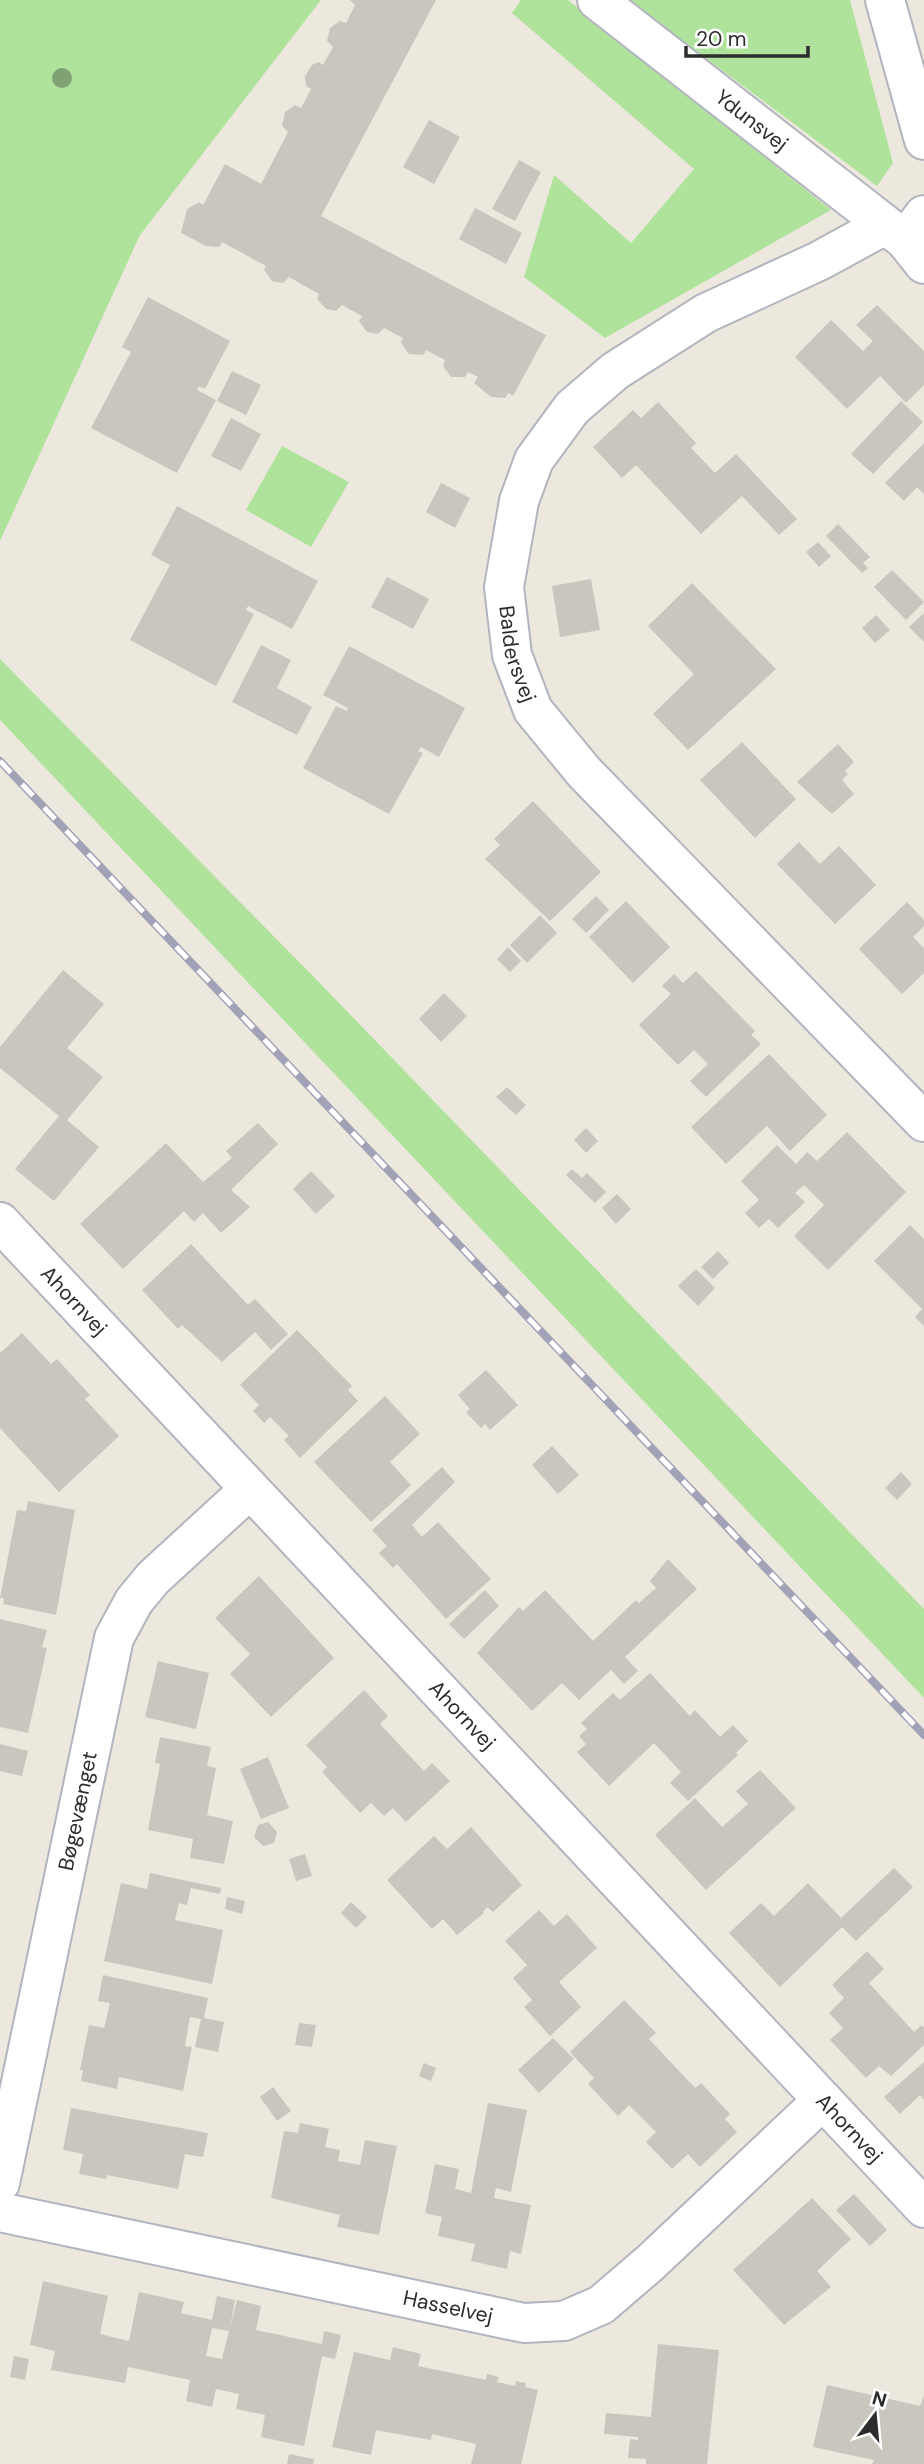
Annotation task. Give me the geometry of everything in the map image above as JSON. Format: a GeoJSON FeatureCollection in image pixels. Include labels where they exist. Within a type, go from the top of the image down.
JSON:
{"type":"FeatureCollection","features":[{"type":"Feature","properties":{"kind":"street","name":"Ydunsvej"},"geometry":{"type":"LineString","coordinates":[[597,0],[909,236]]}},
{"type":"Feature","properties":{"kind":"street"},"geometry":{"type":"LineString","coordinates":[[885,0],[924,140]]}},
{"type":"Feature","properties":{"kind":"street","name":"Baldersvej"},"geometry":{"type":"LineString","coordinates":[[909,236],[819,261],[706,313],[615,371],[572,408],[534,460],[519,501],[504,587],[512,655],[533,710],[584,772],[924,1122]]}},
{"type":"Feature","properties":{"kind":"street","name":"Ahornvej"},"geometry":{"type":"LineString","coordinates":[[0,1223],[924,2208]]}},
{"type":"Feature","properties":{"kind":"street","name":"Bøgevænget"},"geometry":{"type":"LineString","coordinates":[[0,2183],[114,1637],[134,1601],[153,1578],[249,1490]]}},
{"type":"Feature","properties":{"kind":"street","name":"Hasselvej"},"geometry":{"type":"LineString","coordinates":[[0,2212],[524,2323],[564,2321],[601,2305],[650,2263],[823,2100]]}},
{"type":"Feature","properties":{"kind":"green space"},"geometry":{"type":"Polygon","coordinates":[[[0,0],[321,0],[140,235],[0,541],[0,0]]]}},
{"type":"Feature","properties":{"kind":"green space"},"geometry":{"type":"Polygon","coordinates":[[[521,0],[568,0],[831,210],[605,338],[524,277],[554,175],[631,243],[694,169],[512,13],[521,0]]]}},
{"type":"Feature","properties":{"kind":"green space"},"geometry":{"type":"Polygon","coordinates":[[[628,0],[850,0],[893,163],[877,186],[628,0]]]}},
{"type":"Feature","properties":{"kind":"green space"},"geometry":{"type":"Polygon","coordinates":[[[282,446],[349,482],[311,547],[246,510],[282,446]]]}},
{"type":"Feature","properties":{"kind":"green space"},"geometry":{"type":"Polygon","coordinates":[[[0,659],[313,976],[924,1609],[924,1698],[0,720],[0,659]]]}},
{"type":"Feature","properties":{"kind":"building"},"geometry":{"type":"Polygon","coordinates":[[[350,0],[436,0],[321,216],[546,335],[513,396],[508,393],[505,398],[491,397],[474,383],[478,377],[468,372],[465,377],[451,377],[443,366],[445,360],[426,350],[423,355],[409,354],[401,343],[403,338],[384,328],[378,334],[367,332],[359,321],[362,316],[342,305],[336,311],[326,309],[317,299],[319,294],[289,277],[283,283],[272,281],[264,270],[266,266],[222,242],[219,247],[206,246],[181,233],[187,209],[199,202],[203,205],[225,164],[261,184],[288,132],[282,126],[285,112],[295,105],[301,108],[311,89],[306,86],[305,76],[312,65],[318,62],[323,65],[333,47],[327,41],[330,28],[340,21],[346,23],[355,5],[350,0]]]}},
{"type":"Feature","properties":{"kind":"building"},"geometry":{"type":"Polygon","coordinates":[[[429,120],[460,137],[434,184],[403,167],[429,120]]]}},
{"type":"Feature","properties":{"kind":"building"},"geometry":{"type":"Polygon","coordinates":[[[519,160],[541,172],[515,221],[492,209],[519,160]]]}},
{"type":"Feature","properties":{"kind":"building"},"geometry":{"type":"Polygon","coordinates":[[[475,208],[522,233],[506,264],[459,239],[475,208]]]}},
{"type":"Feature","properties":{"kind":"building"},"geometry":{"type":"Polygon","coordinates":[[[148,297],[230,341],[205,389],[199,386],[197,390],[216,400],[177,473],[91,428],[131,352],[122,347],[148,297]]]}},
{"type":"Feature","properties":{"kind":"building"},"geometry":{"type":"Polygon","coordinates":[[[877,305],[924,351],[924,385],[906,403],[880,376],[847,409],[795,357],[831,320],[863,351],[873,341],[856,325],[877,305]]]}},
{"type":"Feature","properties":{"kind":"building"},"geometry":{"type":"Polygon","coordinates":[[[232,371],[261,385],[246,415],[217,401],[232,371]]]}},
{"type":"Feature","properties":{"kind":"building"},"geometry":{"type":"Polygon","coordinates":[[[901,401],[923,422],[873,474],[851,454],[901,401]]]}},
{"type":"Feature","properties":{"kind":"building"},"geometry":{"type":"Polygon","coordinates":[[[658,402],[696,443],[691,448],[715,473],[736,454],[797,519],[779,535],[742,496],[701,534],[636,465],[622,478],[593,447],[633,410],[641,418],[658,402]]]}},
{"type":"Feature","properties":{"kind":"building"},"geometry":{"type":"Polygon","coordinates":[[[231,418],[261,434],[241,471],[211,456],[231,418]]]}},
{"type":"Feature","properties":{"kind":"building"},"geometry":{"type":"Polygon","coordinates":[[[924,443],[924,494],[917,487],[904,501],[885,483],[924,443]]]}},
{"type":"Feature","properties":{"kind":"building"},"geometry":{"type":"Polygon","coordinates":[[[441,483],[470,498],[455,528],[426,512],[441,483]]]}},
{"type":"Feature","properties":{"kind":"building"},"geometry":{"type":"Polygon","coordinates":[[[177,506],[318,581],[292,629],[248,606],[246,610],[254,614],[216,686],[130,640],[170,565],[151,555],[177,506]]]}},
{"type":"Feature","properties":{"kind":"building"},"geometry":{"type":"Polygon","coordinates":[[[838,524],[870,557],[863,563],[868,568],[862,573],[826,536],[838,524]]]}},
{"type":"Feature","properties":{"kind":"building"},"geometry":{"type":"Polygon","coordinates":[[[818,542],[831,556],[819,567],[806,552],[818,542]]]}},
{"type":"Feature","properties":{"kind":"building"},"geometry":{"type":"Polygon","coordinates":[[[892,570],[924,602],[906,620],[874,587],[892,570]]]}},
{"type":"Feature","properties":{"kind":"building"},"geometry":{"type":"Polygon","coordinates":[[[387,577],[429,599],[413,629],[371,607],[387,577]]]}},
{"type":"Feature","properties":{"kind":"building"},"geometry":{"type":"Polygon","coordinates":[[[591,579],[600,630],[560,637],[552,586],[591,579]]]}},
{"type":"Feature","properties":{"kind":"building"},"geometry":{"type":"Polygon","coordinates":[[[692,583],[776,669],[688,750],[653,714],[694,674],[648,626],[692,583]]]}},
{"type":"Feature","properties":{"kind":"building"},"geometry":{"type":"Polygon","coordinates":[[[924,613],[924,642],[909,627],[924,613]]]}},
{"type":"Feature","properties":{"kind":"building"},"geometry":{"type":"Polygon","coordinates":[[[876,615],[890,630],[875,643],[862,628],[876,615]]]}},
{"type":"Feature","properties":{"kind":"building"},"geometry":{"type":"Polygon","coordinates":[[[261,645],[291,660],[277,688],[312,707],[297,735],[232,702],[261,645]]]}},
{"type":"Feature","properties":{"kind":"building"},"geometry":{"type":"Polygon","coordinates":[[[349,646],[465,708],[439,757],[421,747],[418,751],[423,753],[389,814],[303,768],[336,706],[347,711],[348,708],[323,695],[349,646]]]}},
{"type":"Feature","properties":{"kind":"building"},"geometry":{"type":"Polygon","coordinates":[[[742,742],[796,799],[755,838],[700,780],[742,742]]]}},
{"type":"Feature","properties":{"kind":"building"},"geometry":{"type":"Polygon","coordinates":[[[838,744],[854,762],[845,771],[848,774],[842,780],[854,794],[832,814],[797,782],[838,744]]]}},
{"type":"Feature","properties":{"kind":"building"},"geometry":{"type":"Polygon","coordinates":[[[533,801],[601,872],[550,921],[485,859],[500,845],[494,839],[533,801]]]}},
{"type":"Feature","properties":{"kind":"building"},"geometry":{"type":"Polygon","coordinates":[[[799,842],[820,864],[839,846],[876,885],[835,924],[777,864],[799,842]]]}},
{"type":"Feature","properties":{"kind":"building"},"geometry":{"type":"Polygon","coordinates":[[[596,896],[609,910],[586,933],[572,919],[596,896]]]}},
{"type":"Feature","properties":{"kind":"building"},"geometry":{"type":"Polygon","coordinates":[[[626,901],[670,947],[633,983],[589,937],[626,901]]]}},
{"type":"Feature","properties":{"kind":"building"},"geometry":{"type":"Polygon","coordinates":[[[907,902],[924,920],[924,926],[913,937],[924,948],[924,973],[902,994],[859,949],[907,902]]]}},
{"type":"Feature","properties":{"kind":"building"},"geometry":{"type":"Polygon","coordinates":[[[540,915],[557,933],[527,963],[510,945],[540,915]]]}},
{"type":"Feature","properties":{"kind":"building"},"geometry":{"type":"Polygon","coordinates":[[[508,947],[521,961],[510,972],[497,959],[508,947]]]}},
{"type":"Feature","properties":{"kind":"building"},"geometry":{"type":"Polygon","coordinates":[[[63,970],[104,1004],[67,1048],[103,1077],[67,1120],[99,1147],[54,1201],[15,1169],[59,1116],[0,1068],[0,1047],[63,970]]]}},
{"type":"Feature","properties":{"kind":"building"},"geometry":{"type":"Polygon","coordinates":[[[696,971],[755,1031],[751,1035],[761,1044],[706,1097],[690,1081],[708,1064],[694,1050],[678,1065],[639,1025],[671,994],[662,986],[674,974],[683,983],[696,971]]]}},
{"type":"Feature","properties":{"kind":"building"},"geometry":{"type":"Polygon","coordinates":[[[444,993],[467,1016],[441,1042],[419,1019],[444,993]]]}},
{"type":"Feature","properties":{"kind":"building"},"geometry":{"type":"Polygon","coordinates":[[[769,1054],[827,1115],[790,1151],[767,1126],[726,1164],[691,1127],[769,1054]]]}},
{"type":"Feature","properties":{"kind":"building"},"geometry":{"type":"Polygon","coordinates":[[[507,1087],[526,1105],[516,1115],[496,1097],[507,1087]]]}},
{"type":"Feature","properties":{"kind":"building"},"geometry":{"type":"Polygon","coordinates":[[[258,1123],[278,1144],[231,1190],[250,1207],[221,1233],[203,1213],[194,1222],[184,1211],[123,1269],[80,1224],[166,1143],[203,1182],[232,1158],[226,1151],[258,1123]]]}},
{"type":"Feature","properties":{"kind":"building"},"geometry":{"type":"Polygon","coordinates":[[[586,1128],[598,1141],[586,1153],[574,1140],[586,1128]]]}},
{"type":"Feature","properties":{"kind":"building"},"geometry":{"type":"Polygon","coordinates":[[[847,1132],[906,1192],[828,1270],[794,1236],[824,1205],[804,1185],[795,1193],[805,1202],[778,1228],[769,1219],[759,1228],[745,1213],[759,1200],[741,1181],[777,1145],[796,1164],[807,1152],[817,1161],[847,1132]]]}},
{"type":"Feature","properties":{"kind":"building"},"geometry":{"type":"Polygon","coordinates":[[[572,1169],[582,1178],[587,1173],[606,1192],[595,1203],[566,1175],[572,1169]]]}},
{"type":"Feature","properties":{"kind":"building"},"geometry":{"type":"Polygon","coordinates":[[[311,1171],[335,1196],[316,1214],[293,1189],[311,1171]]]}},
{"type":"Feature","properties":{"kind":"building"},"geometry":{"type":"Polygon","coordinates":[[[617,1194],[631,1209],[616,1224],[602,1208],[617,1194]]]}},
{"type":"Feature","properties":{"kind":"building"},"geometry":{"type":"Polygon","coordinates":[[[910,1225],[924,1239],[924,1326],[915,1317],[922,1309],[874,1261],[910,1225]]]}},
{"type":"Feature","properties":{"kind":"building"},"geometry":{"type":"Polygon","coordinates":[[[191,1244],[248,1305],[255,1299],[288,1334],[271,1350],[255,1332],[222,1362],[182,1325],[178,1329],[142,1290],[191,1244]]]}},
{"type":"Feature","properties":{"kind":"building"},"geometry":{"type":"Polygon","coordinates":[[[718,1251],[729,1263],[713,1279],[701,1267],[718,1251]]]}},
{"type":"Feature","properties":{"kind":"building"},"geometry":{"type":"Polygon","coordinates":[[[696,1269],[715,1288],[698,1306],[678,1286],[696,1269]]]}},
{"type":"Feature","properties":{"kind":"building"},"geometry":{"type":"Polygon","coordinates":[[[297,1330],[352,1386],[348,1390],[358,1401],[300,1458],[284,1440],[289,1436],[270,1417],[264,1423],[253,1411],[259,1405],[240,1385],[297,1330]]]}},
{"type":"Feature","properties":{"kind":"building"},"geometry":{"type":"Polygon","coordinates":[[[22,1333],[51,1364],[57,1359],[90,1395],[85,1399],[119,1436],[59,1492],[0,1428],[0,1353],[22,1333]]]}},
{"type":"Feature","properties":{"kind":"building"},"geometry":{"type":"Polygon","coordinates":[[[486,1370],[518,1405],[490,1430],[485,1424],[481,1428],[466,1412],[470,1409],[458,1395],[486,1370]]]}},
{"type":"Feature","properties":{"kind":"building"},"geometry":{"type":"Polygon","coordinates":[[[385,1396],[420,1434],[390,1462],[411,1485],[371,1522],[314,1462],[385,1396]]]}},
{"type":"Feature","properties":{"kind":"building"},"geometry":{"type":"Polygon","coordinates":[[[552,1446],[579,1475],[558,1494],[532,1465],[552,1446]]]}},
{"type":"Feature","properties":{"kind":"building"},"geometry":{"type":"Polygon","coordinates":[[[442,1467],[455,1482],[412,1525],[422,1537],[438,1522],[491,1579],[446,1619],[397,1564],[393,1568],[379,1553],[387,1546],[372,1530],[442,1467]]]}},
{"type":"Feature","properties":{"kind":"building"},"geometry":{"type":"Polygon","coordinates":[[[901,1472],[912,1484],[897,1500],[885,1488],[901,1472]]]}},
{"type":"Feature","properties":{"kind":"building"},"geometry":{"type":"Polygon","coordinates":[[[28,1501],[75,1510],[56,1615],[3,1604],[4,1598],[0,1598],[17,1510],[26,1511],[28,1501]]]}},
{"type":"Feature","properties":{"kind":"building"},"geometry":{"type":"Polygon","coordinates":[[[668,1559],[697,1589],[625,1657],[638,1671],[624,1684],[611,1670],[579,1700],[562,1683],[532,1711],[477,1653],[519,1607],[523,1611],[545,1590],[593,1641],[636,1600],[639,1603],[656,1588],[650,1581],[668,1559]]]}},
{"type":"Feature","properties":{"kind":"building"},"geometry":{"type":"Polygon","coordinates":[[[259,1576],[334,1658],[271,1717],[230,1674],[250,1654],[215,1618],[259,1576]]]}},
{"type":"Feature","properties":{"kind":"building"},"geometry":{"type":"Polygon","coordinates":[[[485,1590],[499,1606],[464,1639],[449,1624],[485,1590]]]}},
{"type":"Feature","properties":{"kind":"building"},"geometry":{"type":"Polygon","coordinates":[[[0,1619],[47,1630],[42,1647],[47,1648],[28,1733],[0,1727],[0,1619]]]}},
{"type":"Feature","properties":{"kind":"building"},"geometry":{"type":"Polygon","coordinates":[[[158,1661],[209,1673],[196,1729],[145,1717],[158,1661]]]}},
{"type":"Feature","properties":{"kind":"building"},"geometry":{"type":"Polygon","coordinates":[[[650,1673],[690,1716],[695,1710],[720,1737],[733,1725],[748,1741],[736,1753],[738,1755],[688,1801],[670,1783],[681,1772],[654,1743],[609,1786],[577,1752],[586,1744],[579,1736],[587,1729],[581,1723],[613,1693],[620,1700],[650,1673]]]}},
{"type":"Feature","properties":{"kind":"building"},"geometry":{"type":"Polygon","coordinates":[[[364,1690],[388,1716],[380,1724],[424,1771],[432,1763],[450,1781],[406,1822],[393,1808],[384,1816],[371,1803],[360,1813],[322,1772],[327,1767],[306,1745],[364,1690]]]}},
{"type":"Feature","properties":{"kind":"building"},"geometry":{"type":"Polygon","coordinates":[[[160,1737],[211,1747],[207,1766],[216,1768],[207,1815],[233,1821],[224,1864],[190,1858],[193,1839],[148,1830],[160,1764],[155,1763],[160,1737]]]}},
{"type":"Feature","properties":{"kind":"building"},"geometry":{"type":"Polygon","coordinates":[[[0,1744],[28,1751],[22,1776],[0,1771],[0,1744]]]}},
{"type":"Feature","properties":{"kind":"building"},"geometry":{"type":"Polygon","coordinates":[[[268,1757],[289,1808],[261,1819],[240,1769],[268,1757]]]}},
{"type":"Feature","properties":{"kind":"building"},"geometry":{"type":"Polygon","coordinates":[[[760,1770],[796,1808],[706,1890],[655,1835],[695,1798],[722,1827],[748,1804],[736,1791],[760,1770]]]}},
{"type":"Feature","properties":{"kind":"building"},"geometry":{"type":"Polygon","coordinates":[[[268,1822],[277,1832],[274,1843],[263,1846],[254,1837],[258,1825],[268,1822]]]}},
{"type":"Feature","properties":{"kind":"building"},"geometry":{"type":"Polygon","coordinates":[[[471,1827],[522,1885],[493,1912],[487,1907],[484,1913],[457,1935],[443,1919],[432,1929],[387,1880],[434,1836],[447,1849],[471,1827]]]}},
{"type":"Feature","properties":{"kind":"building"},"geometry":{"type":"Polygon","coordinates":[[[305,1854],[312,1876],[296,1881],[289,1859],[305,1854]]]}},
{"type":"Feature","properties":{"kind":"building"},"geometry":{"type":"Polygon","coordinates":[[[894,1868],[913,1887],[856,1941],[842,1927],[780,1987],[729,1933],[761,1903],[774,1916],[808,1883],[841,1918],[894,1868]]]}},
{"type":"Feature","properties":{"kind":"building"},"geometry":{"type":"Polygon","coordinates":[[[150,1873],[221,1888],[220,1894],[191,1888],[187,1905],[179,1903],[175,1920],[223,1930],[212,1984],[104,1961],[121,1883],[147,1889],[150,1873]]]}},
{"type":"Feature","properties":{"kind":"building"},"geometry":{"type":"Polygon","coordinates":[[[227,1897],[245,1901],[242,1914],[225,1909],[227,1897]]]}},
{"type":"Feature","properties":{"kind":"building"},"geometry":{"type":"Polygon","coordinates":[[[351,1902],[367,1917],[356,1928],[341,1913],[351,1902]]]}},
{"type":"Feature","properties":{"kind":"building"},"geometry":{"type":"Polygon","coordinates":[[[539,1910],[554,1926],[567,1914],[597,1948],[559,1982],[581,2007],[550,2036],[524,2007],[532,2000],[513,1978],[527,1965],[505,1941],[539,1910]]]}},
{"type":"Feature","properties":{"kind":"building"},"geometry":{"type":"Polygon","coordinates":[[[867,1951],[884,1969],[869,1983],[914,2032],[922,2025],[924,2028],[924,2045],[891,2076],[879,2066],[866,2078],[830,2040],[843,2028],[829,2013],[844,1998],[832,1985],[867,1951]]]}},
{"type":"Feature","properties":{"kind":"building"},"geometry":{"type":"Polygon","coordinates":[[[103,1975],[208,1998],[204,2018],[224,2022],[218,2052],[195,2047],[201,2019],[190,2017],[185,2046],[192,2047],[183,2091],[119,2077],[117,2089],[81,2081],[83,2070],[80,2070],[89,2025],[104,2028],[110,2003],[98,2001],[103,1975]]]}},
{"type":"Feature","properties":{"kind":"building"},"geometry":{"type":"Polygon","coordinates":[[[624,2000],[656,2033],[649,2039],[695,2088],[701,2083],[730,2114],[725,2119],[737,2132],[700,2167],[688,2154],[672,2169],[646,2142],[656,2132],[629,2105],[618,2116],[588,2084],[594,2078],[570,2052],[624,2000]]]}},
{"type":"Feature","properties":{"kind":"building"},"geometry":{"type":"Polygon","coordinates":[[[299,2023],[316,2025],[312,2047],[295,2045],[299,2023]]]}},
{"type":"Feature","properties":{"kind":"building"},"geometry":{"type":"Polygon","coordinates":[[[553,2038],[574,2059],[539,2093],[518,2070],[553,2038]]]}},
{"type":"Feature","properties":{"kind":"building"},"geometry":{"type":"Polygon","coordinates":[[[924,2062],[924,2100],[920,2095],[900,2114],[884,2097],[924,2062]]]}},
{"type":"Feature","properties":{"kind":"building"},"geometry":{"type":"Polygon","coordinates":[[[424,2063],[436,2068],[431,2081],[419,2076],[424,2063]]]}},
{"type":"Feature","properties":{"kind":"building"},"geometry":{"type":"Polygon","coordinates":[[[273,2087],[291,2111],[277,2121],[260,2097],[273,2087]]]}},
{"type":"Feature","properties":{"kind":"building"},"geometry":{"type":"Polygon","coordinates":[[[488,2103],[527,2110],[511,2192],[496,2188],[494,2198],[531,2205],[521,2254],[510,2251],[507,2269],[471,2261],[475,2244],[438,2236],[442,2217],[425,2213],[435,2164],[459,2169],[455,2189],[471,2193],[488,2103]]]}},
{"type":"Feature","properties":{"kind":"building"},"geometry":{"type":"Polygon","coordinates":[[[71,2108],[208,2133],[203,2157],[185,2154],[178,2189],[107,2175],[106,2179],[79,2174],[83,2154],[63,2150],[71,2108]]]}},
{"type":"Feature","properties":{"kind":"building"},"geometry":{"type":"Polygon","coordinates":[[[300,2123],[329,2129],[325,2147],[340,2150],[338,2161],[360,2165],[365,2140],[397,2146],[379,2235],[337,2227],[340,2215],[271,2198],[284,2131],[298,2133],[300,2123]]]}},
{"type":"Feature","properties":{"kind":"building"},"geometry":{"type":"Polygon","coordinates":[[[854,2194],[887,2230],[870,2246],[836,2210],[854,2194]]]}},
{"type":"Feature","properties":{"kind":"building"},"geometry":{"type":"Polygon","coordinates":[[[812,2198],[851,2239],[817,2271],[831,2287],[784,2325],[733,2270],[812,2198]]]}},
{"type":"Feature","properties":{"kind":"building"},"geometry":{"type":"Polygon","coordinates":[[[43,2281],[108,2296],[100,2334],[129,2341],[139,2292],[184,2302],[181,2313],[212,2320],[217,2296],[235,2300],[230,2328],[237,2300],[261,2306],[256,2330],[322,2344],[324,2331],[341,2335],[335,2359],[322,2356],[304,2446],[261,2437],[265,2415],[236,2409],[239,2394],[216,2389],[212,2407],[186,2401],[190,2380],[128,2367],[125,2383],[51,2370],[55,2351],[30,2345],[43,2281]],[[212,2328],[206,2356],[222,2359],[229,2331],[212,2328]]]}},
{"type":"Feature","properties":{"kind":"building"},"geometry":{"type":"Polygon","coordinates":[[[658,2344],[719,2350],[707,2464],[646,2464],[646,2459],[628,2458],[630,2439],[638,2440],[638,2437],[604,2434],[606,2413],[651,2417],[658,2344]]]}},
{"type":"Feature","properties":{"kind":"building"},"geometry":{"type":"Polygon","coordinates":[[[393,2347],[421,2354],[418,2366],[486,2380],[487,2374],[499,2377],[497,2382],[515,2386],[516,2381],[526,2383],[525,2387],[538,2390],[521,2464],[471,2464],[476,2444],[432,2434],[431,2440],[376,2430],[371,2455],[332,2447],[354,2352],[390,2360],[393,2347]]]}},
{"type":"Feature","properties":{"kind":"building"},"geometry":{"type":"Polygon","coordinates":[[[14,2356],[29,2359],[25,2380],[10,2377],[14,2356]]]}},
{"type":"Feature","properties":{"kind":"building"},"geometry":{"type":"Polygon","coordinates":[[[827,2385],[920,2406],[924,2396],[924,2464],[872,2464],[874,2460],[813,2447],[827,2385]]]}},
{"type":"Feature","properties":{"kind":"building"},"geometry":{"type":"Polygon","coordinates":[[[289,2454],[314,2459],[313,2464],[287,2464],[289,2454]]]}},
{"type":"Feature","properties":{"kind":"railway"},"geometry":{"type":"LineString","coordinates":[[0,761],[924,1735]]}}]}
